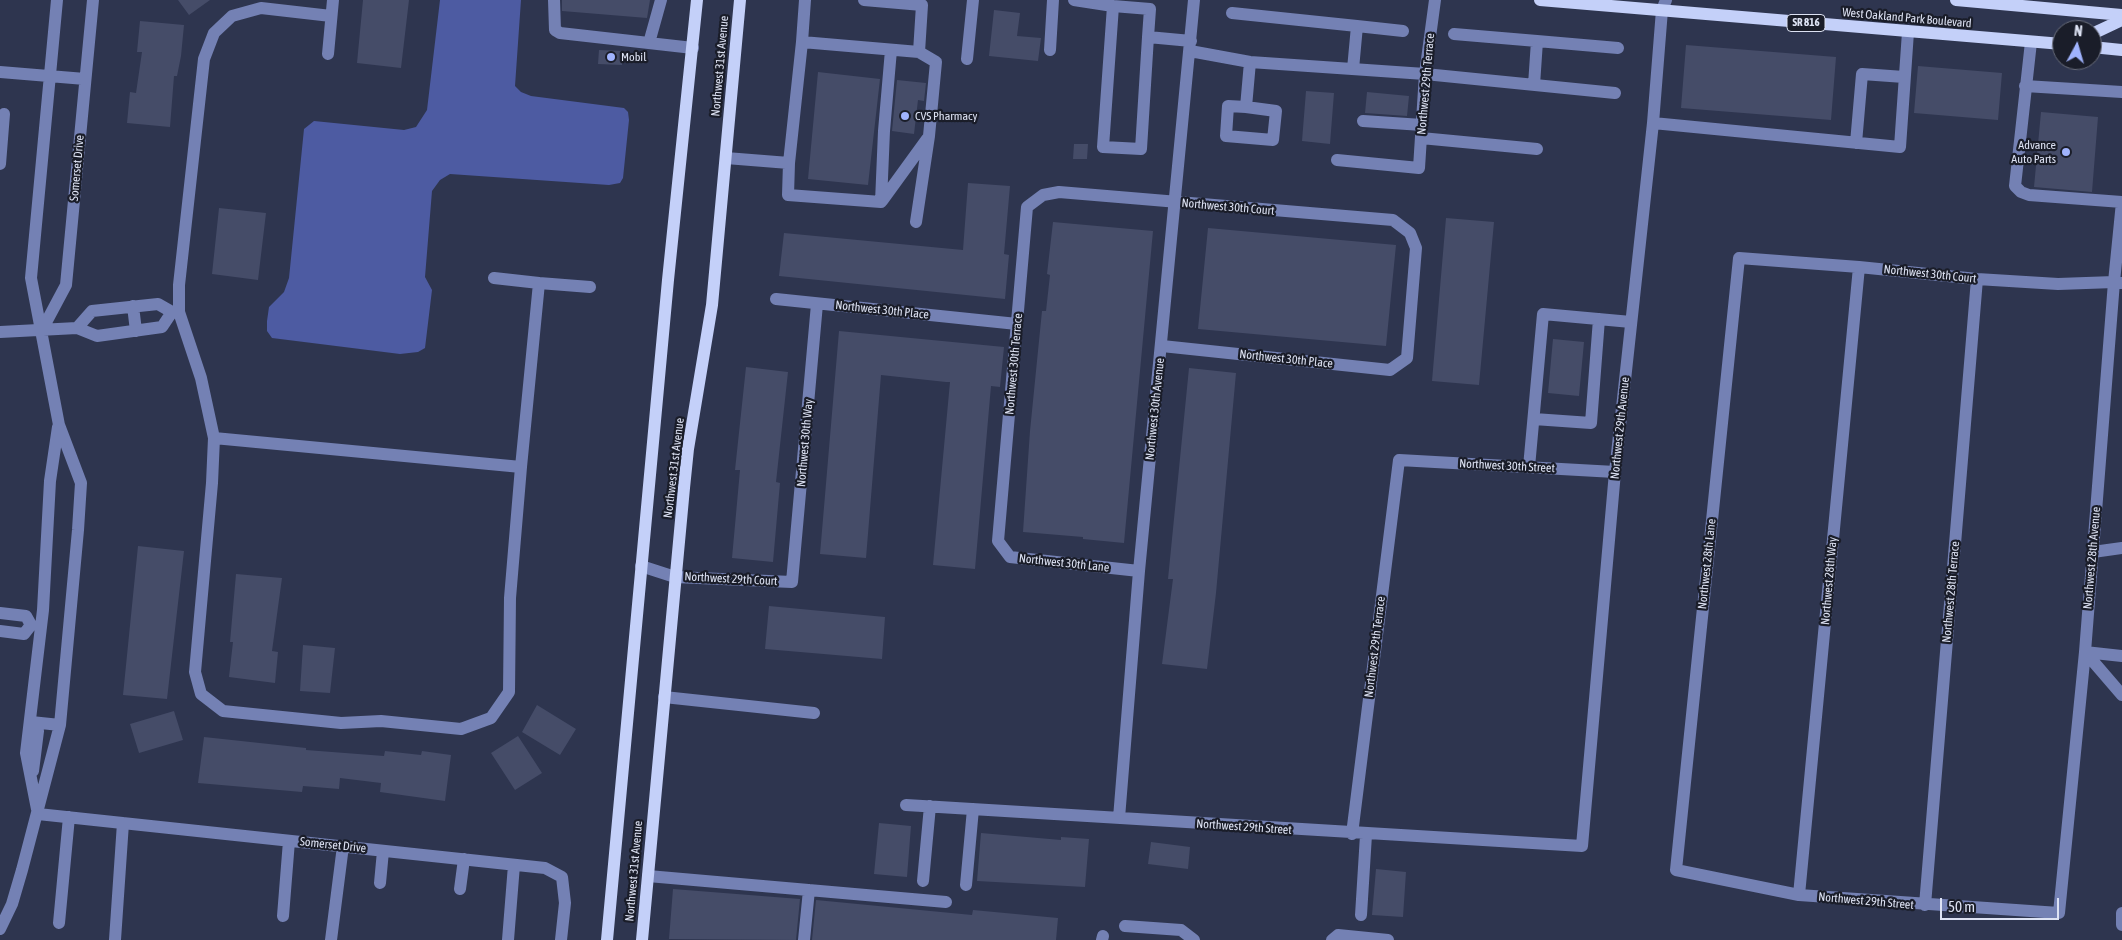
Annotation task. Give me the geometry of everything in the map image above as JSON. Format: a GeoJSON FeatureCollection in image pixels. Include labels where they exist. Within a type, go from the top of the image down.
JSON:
{"type":"FeatureCollection","features":[{"type":"Feature","properties":{"kind":"main road","name":"Northwest 31st Avenue"},"geometry":{"type":"LineString","coordinates":[[607,940],[641,566],[697,0]]}},
{"type":"Feature","properties":{"kind":"main road","name":"Northwest 31st Avenue"},"geometry":{"type":"LineString","coordinates":[[642,940],[688,449],[712,305],[740,0]]}},
{"type":"Feature","properties":{"kind":"main road","name":"West Oakland Park Boulevard"},"geometry":{"type":"LineString","coordinates":[[1540,0],[1664,5],[1908,32],[2052,43]]}},
{"type":"Feature","properties":{"kind":"main road","name":"West Oakland Park Boulevard"},"geometry":{"type":"LineString","coordinates":[[1956,0],[2122,15]]}},
{"type":"Feature","properties":{"kind":"main road"},"geometry":{"type":"LineString","coordinates":[[2102,29],[2122,20]]}},
{"type":"Feature","properties":{"kind":"main road"},"geometry":{"type":"LineString","coordinates":[[2102,48],[2122,50]]}},
{"type":"Feature","properties":{"kind":"street"},"geometry":{"type":"LineString","coordinates":[[0,929],[12,904],[38,814],[60,724],[81,483],[58,425],[31,278],[57,0]]}},
{"type":"Feature","properties":{"kind":"street","name":"Somerset Drive"},"geometry":{"type":"LineString","coordinates":[[42,330],[66,285],[93,0]]}},
{"type":"Feature","properties":{"kind":"street"},"geometry":{"type":"LineString","coordinates":[[328,54],[333,0]]}},
{"type":"Feature","properties":{"kind":"street"},"geometry":{"type":"LineString","coordinates":[[554,0],[555,30],[560,33],[693,48]]}},
{"type":"Feature","properties":{"kind":"street"},"geometry":{"type":"LineString","coordinates":[[649,43],[661,0]]}},
{"type":"Feature","properties":{"kind":"street"},"geometry":{"type":"LineString","coordinates":[[805,0],[789,163],[788,195],[882,202]]}},
{"type":"Feature","properties":{"kind":"street"},"geometry":{"type":"LineString","coordinates":[[864,0],[923,2],[919,52]]}},
{"type":"Feature","properties":{"kind":"street"},"geometry":{"type":"LineString","coordinates":[[967,59],[973,0]]}},
{"type":"Feature","properties":{"kind":"street"},"geometry":{"type":"LineString","coordinates":[[1050,50],[1053,0]]}},
{"type":"Feature","properties":{"kind":"street"},"geometry":{"type":"LineString","coordinates":[[1074,0],[1150,9],[1141,149],[1103,147],[1112,6]]}},
{"type":"Feature","properties":{"kind":"street","name":"Northwest 30th Avenue"},"geometry":{"type":"LineString","coordinates":[[1119,818],[1139,571],[1176,203],[1194,0]]}},
{"type":"Feature","properties":{"kind":"street","name":"Northwest 29th Terrace"},"geometry":{"type":"LineString","coordinates":[[1337,160],[1419,168],[1425,74],[1436,0]]}},
{"type":"Feature","properties":{"kind":"street","name":"Northwest 29th Avenue"},"geometry":{"type":"LineString","coordinates":[[1582,846],[1615,472],[1664,5]]}},
{"type":"Feature","properties":{"kind":"street"},"geometry":{"type":"LineString","coordinates":[[331,16],[261,8],[232,16],[214,33],[204,58],[176,312],[201,378],[214,438],[212,483],[195,672],[201,694],[223,711],[341,723],[381,721],[461,728],[491,718],[509,692],[510,598],[539,283]]}},
{"type":"Feature","properties":{"kind":"street"},"geometry":{"type":"LineString","coordinates":[[1232,13],[1403,31]]}},
{"type":"Feature","properties":{"kind":"street"},"geometry":{"type":"LineString","coordinates":[[1353,68],[1358,26]]}},
{"type":"Feature","properties":{"kind":"street"},"geometry":{"type":"LineString","coordinates":[[1653,123],[1900,147],[1908,32]]}},
{"type":"Feature","properties":{"kind":"street"},"geometry":{"type":"LineString","coordinates":[[1454,34],[1618,48]]}},
{"type":"Feature","properties":{"kind":"street"},"geometry":{"type":"LineString","coordinates":[[1148,37],[1250,62],[1425,74],[1615,93]]}},
{"type":"Feature","properties":{"kind":"street"},"geometry":{"type":"LineString","coordinates":[[1534,85],[1537,41]]}},
{"type":"Feature","properties":{"kind":"street"},"geometry":{"type":"LineString","coordinates":[[802,42],[919,52],[936,62],[929,136],[916,222]]}},
{"type":"Feature","properties":{"kind":"street"},"geometry":{"type":"LineString","coordinates":[[2031,42],[2015,186],[2020,192],[2029,195],[2122,202]]}},
{"type":"Feature","properties":{"kind":"street"},"geometry":{"type":"LineString","coordinates":[[882,202],[884,131],[891,50]]}},
{"type":"Feature","properties":{"kind":"street"},"geometry":{"type":"LineString","coordinates":[[1246,107],[1250,62]]}},
{"type":"Feature","properties":{"kind":"street"},"geometry":{"type":"LineString","coordinates":[[0,72],[85,79]]}},
{"type":"Feature","properties":{"kind":"street"},"geometry":{"type":"LineString","coordinates":[[1856,143],[1862,74],[1904,77]]}},
{"type":"Feature","properties":{"kind":"street"},"geometry":{"type":"LineString","coordinates":[[2025,86],[2122,92]]}},
{"type":"Feature","properties":{"kind":"street"},"geometry":{"type":"LineString","coordinates":[[0,164],[4,114]]}},
{"type":"Feature","properties":{"kind":"street"},"geometry":{"type":"LineString","coordinates":[[1362,120],[1422,132],[1537,150]]}},
{"type":"Feature","properties":{"kind":"street"},"geometry":{"type":"LineString","coordinates":[[882,202],[929,136]]}},
{"type":"Feature","properties":{"kind":"street"},"geometry":{"type":"LineString","coordinates":[[726,158],[789,163]]}},
{"type":"Feature","properties":{"kind":"street","name":"Northwest 30th Court"},"geometry":{"type":"LineString","coordinates":[[1043,195],[1059,192],[1393,220],[1410,233],[1416,248],[1407,358]]}},
{"type":"Feature","properties":{"kind":"street","name":"Northwest 30th Terrace"},"geometry":{"type":"LineString","coordinates":[[998,541],[1027,207],[1043,195]]}},
{"type":"Feature","properties":{"kind":"street","name":"Northwest 28th Avenue"},"geometry":{"type":"LineString","coordinates":[[2059,913],[2085,652],[2118,283],[2122,202]]}},
{"type":"Feature","properties":{"kind":"street","name":"Northwest 30th Court"},"geometry":{"type":"LineString","coordinates":[[1739,258],[1859,267],[1977,279],[2058,284],[2118,283]]}},
{"type":"Feature","properties":{"kind":"street","name":"Northwest 28th Lane"},"geometry":{"type":"LineString","coordinates":[[1676,870],[1739,258]]}},
{"type":"Feature","properties":{"kind":"street","name":"Northwest 28th Way"},"geometry":{"type":"LineString","coordinates":[[1799,895],[1859,267]]}},
{"type":"Feature","properties":{"kind":"street"},"geometry":{"type":"LineString","coordinates":[[494,278],[590,287]]}},
{"type":"Feature","properties":{"kind":"street","name":"Northwest 28th Terrace"},"geometry":{"type":"LineString","coordinates":[[1925,905],[1977,279]]}},
{"type":"Feature","properties":{"kind":"street","name":"Northwest 30th Place"},"geometry":{"type":"LineString","coordinates":[[776,299],[1017,324]]}},
{"type":"Feature","properties":{"kind":"street"},"geometry":{"type":"LineString","coordinates":[[77,328],[92,311],[158,304],[176,312]]}},
{"type":"Feature","properties":{"kind":"street","name":"Northwest 30th Way"},"geometry":{"type":"LineString","coordinates":[[792,582],[817,304]]}},
{"type":"Feature","properties":{"kind":"street"},"geometry":{"type":"LineString","coordinates":[[133,306],[136,331]]}},
{"type":"Feature","properties":{"kind":"street"},"geometry":{"type":"LineString","coordinates":[[0,332],[77,328],[97,336],[162,327],[176,312]]}},
{"type":"Feature","properties":{"kind":"street"},"geometry":{"type":"LineString","coordinates":[[1529,467],[1543,314],[1631,322]]}},
{"type":"Feature","properties":{"kind":"street"},"geometry":{"type":"LineString","coordinates":[[1534,419],[1591,423],[1599,319]]}},
{"type":"Feature","properties":{"kind":"street","name":"Northwest 30th Place"},"geometry":{"type":"LineString","coordinates":[[1162,346],[1390,370],[1407,358]]}},
{"type":"Feature","properties":{"kind":"street"},"geometry":{"type":"LineString","coordinates":[[38,814],[26,753],[34,722],[36,626],[50,481],[58,425]]}},
{"type":"Feature","properties":{"kind":"street"},"geometry":{"type":"LineString","coordinates":[[214,438],[521,467]]}},
{"type":"Feature","properties":{"kind":"street","name":"Northwest 29th Terrace"},"geometry":{"type":"LineString","coordinates":[[1352,834],[1399,460]]}},
{"type":"Feature","properties":{"kind":"street","name":"Northwest 30th Street"},"geometry":{"type":"LineString","coordinates":[[1399,460],[1615,472]]}},
{"type":"Feature","properties":{"kind":"street","name":"Northwest 30th Lane"},"geometry":{"type":"LineString","coordinates":[[998,541],[1010,558],[1139,571]]}},
{"type":"Feature","properties":{"kind":"street"},"geometry":{"type":"LineString","coordinates":[[2093,552],[2122,548]]}},
{"type":"Feature","properties":{"kind":"street","name":"Northwest 29th Court"},"geometry":{"type":"LineString","coordinates":[[641,566],[675,577],[792,582]]}},
{"type":"Feature","properties":{"kind":"street"},"geometry":{"type":"LineString","coordinates":[[0,613],[26,616],[36,626]]}},
{"type":"Feature","properties":{"kind":"street"},"geometry":{"type":"LineString","coordinates":[[0,631],[24,634],[36,626]]}},
{"type":"Feature","properties":{"kind":"street"},"geometry":{"type":"LineString","coordinates":[[2085,652],[2122,656]]}},
{"type":"Feature","properties":{"kind":"street"},"geometry":{"type":"LineString","coordinates":[[2085,652],[2122,695]]}},
{"type":"Feature","properties":{"kind":"street"},"geometry":{"type":"LineString","coordinates":[[664,697],[814,713]]}},
{"type":"Feature","properties":{"kind":"street"},"geometry":{"type":"LineString","coordinates":[[34,722],[60,724]]}},
{"type":"Feature","properties":{"kind":"street","name":"Northwest 29th Street"},"geometry":{"type":"LineString","coordinates":[[906,805],[1352,834],[1582,846]]}},
{"type":"Feature","properties":{"kind":"street"},"geometry":{"type":"LineString","coordinates":[[923,881],[930,806]]}},
{"type":"Feature","properties":{"kind":"street"},"geometry":{"type":"LineString","coordinates":[[966,885],[973,809]]}},
{"type":"Feature","properties":{"kind":"street","name":"Somerset Drive"},"geometry":{"type":"LineString","coordinates":[[38,814],[545,868],[562,877],[565,902],[561,940]]}},
{"type":"Feature","properties":{"kind":"street"},"geometry":{"type":"LineString","coordinates":[[59,923],[69,817]]}},
{"type":"Feature","properties":{"kind":"street"},"geometry":{"type":"LineString","coordinates":[[115,940],[122,823]]}},
{"type":"Feature","properties":{"kind":"street"},"geometry":{"type":"LineString","coordinates":[[1361,914],[1366,834]]}},
{"type":"Feature","properties":{"kind":"street"},"geometry":{"type":"LineString","coordinates":[[283,916],[289,841]]}},
{"type":"Feature","properties":{"kind":"street"},"geometry":{"type":"LineString","coordinates":[[331,940],[342,846]]}},
{"type":"Feature","properties":{"kind":"street"},"geometry":{"type":"LineString","coordinates":[[380,883],[383,851]]}},
{"type":"Feature","properties":{"kind":"street"},"geometry":{"type":"LineString","coordinates":[[460,889],[464,860]]}},
{"type":"Feature","properties":{"kind":"street"},"geometry":{"type":"LineString","coordinates":[[508,940],[514,865]]}},
{"type":"Feature","properties":{"kind":"street","name":"Northwest 29th Street"},"geometry":{"type":"LineString","coordinates":[[1676,870],[1799,895],[2059,913]]}},
{"type":"Feature","properties":{"kind":"street"},"geometry":{"type":"LineString","coordinates":[[648,876],[946,902]]}},
{"type":"Feature","properties":{"kind":"street"},"geometry":{"type":"LineString","coordinates":[[804,940],[809,890]]}},
{"type":"Feature","properties":{"kind":"street"},"geometry":{"type":"LineString","coordinates":[[2122,913],[2122,925]]}},
{"type":"Feature","properties":{"kind":"street"},"geometry":{"type":"LineString","coordinates":[[1124,926],[1181,930],[1194,940]]}},
{"type":"Feature","properties":{"kind":"street"},"geometry":{"type":"LineString","coordinates":[[1332,940],[1338,935],[1388,940]]}},
{"type":"Feature","properties":{"kind":"water"},"geometry":{"type":"Polygon","coordinates":[[[440,0],[521,0],[515,86],[521,92],[531,96],[624,108],[628,112],[629,120],[623,178],[620,183],[609,185],[450,174],[440,180],[432,191],[425,277],[432,290],[425,348],[418,352],[400,354],[272,338],[267,331],[269,307],[284,292],[289,278],[304,129],[314,121],[404,130],[416,127],[427,110],[440,0]]]}},
{"type":"Feature","properties":{"kind":"building"},"geometry":{"type":"Polygon","coordinates":[[[178,0],[210,0],[189,15],[178,0]]]}},
{"type":"Feature","properties":{"kind":"building"},"geometry":{"type":"Polygon","coordinates":[[[363,0],[409,0],[401,68],[357,63],[363,0]]]}},
{"type":"Feature","properties":{"kind":"building","name":"Mobil"},"geometry":{"type":"Polygon","coordinates":[[[562,0],[650,0],[647,18],[562,11],[562,0]]]}},
{"type":"Feature","properties":{"kind":"building"},"geometry":{"type":"Polygon","coordinates":[[[994,10],[1020,13],[1017,36],[1041,38],[1038,61],[989,56],[994,10]]]}},
{"type":"Feature","properties":{"kind":"building"},"geometry":{"type":"Polygon","coordinates":[[[140,21],[184,25],[181,56],[177,76],[174,76],[170,127],[127,123],[130,92],[136,93],[142,52],[137,52],[140,21]]]}},
{"type":"Feature","properties":{"kind":"building"},"geometry":{"type":"Polygon","coordinates":[[[1686,45],[1836,57],[1831,120],[1681,108],[1686,45]]]}},
{"type":"Feature","properties":{"kind":"building","name":"Mobil"},"geometry":{"type":"Polygon","coordinates":[[[599,50],[623,51],[622,65],[598,64],[599,50]]]}},
{"type":"Feature","properties":{"kind":"building"},"geometry":{"type":"Polygon","coordinates":[[[1918,66],[2002,73],[1998,120],[1914,113],[1918,66]]]}},
{"type":"Feature","properties":{"kind":"building"},"geometry":{"type":"Polygon","coordinates":[[[818,72],[880,79],[868,185],[808,179],[818,72]]]}},
{"type":"Feature","properties":{"kind":"building","name":"CVS Pharmacy"},"geometry":{"type":"Polygon","coordinates":[[[897,80],[926,83],[924,101],[918,100],[914,134],[892,131],[897,80]]]}},
{"type":"Feature","properties":{"kind":"building"},"geometry":{"type":"Polygon","coordinates":[[[1306,91],[1334,93],[1330,144],[1302,141],[1306,91]]]}},
{"type":"Feature","properties":{"kind":"building"},"geometry":{"type":"Polygon","coordinates":[[[1367,92],[1409,96],[1407,116],[1365,113],[1367,92]]]}},
{"type":"Feature","properties":{"kind":"building","name":"Advance Auto Parts"},"geometry":{"type":"Polygon","coordinates":[[[2041,112],[2098,117],[2092,192],[2034,187],[2041,112]]]}},
{"type":"Feature","properties":{"kind":"building"},"geometry":{"type":"Polygon","coordinates":[[[1074,144],[1088,144],[1087,159],[1073,159],[1074,144]]]}},
{"type":"Feature","properties":{"kind":"building"},"geometry":{"type":"Polygon","coordinates":[[[968,183],[1010,186],[1004,254],[1009,255],[1005,299],[779,276],[784,233],[963,250],[968,183]]]}},
{"type":"Feature","properties":{"kind":"building"},"geometry":{"type":"Polygon","coordinates":[[[219,208],[266,213],[258,280],[212,274],[219,208]]]}},
{"type":"Feature","properties":{"kind":"building"},"geometry":{"type":"Polygon","coordinates":[[[1446,218],[1494,222],[1479,385],[1432,381],[1446,218]]]}},
{"type":"Feature","properties":{"kind":"building"},"geometry":{"type":"Polygon","coordinates":[[[1053,222],[1153,231],[1124,543],[1083,539],[1083,537],[1023,532],[1030,431],[1042,311],[1046,311],[1050,275],[1047,274],[1053,222]]]}},
{"type":"Feature","properties":{"kind":"building"},"geometry":{"type":"Polygon","coordinates":[[[1208,228],[1396,245],[1386,346],[1198,329],[1208,228]]]}},
{"type":"Feature","properties":{"kind":"building"},"geometry":{"type":"Polygon","coordinates":[[[839,331],[1004,347],[1000,387],[991,386],[975,569],[933,565],[950,382],[881,375],[866,558],[820,554],[839,331]]]}},
{"type":"Feature","properties":{"kind":"building"},"geometry":{"type":"Polygon","coordinates":[[[1553,339],[1584,342],[1579,396],[1548,393],[1553,339]]]}},
{"type":"Feature","properties":{"kind":"building"},"geometry":{"type":"Polygon","coordinates":[[[746,367],[788,372],[776,482],[780,483],[773,562],[732,558],[740,470],[735,470],[746,367]]]}},
{"type":"Feature","properties":{"kind":"building"},"geometry":{"type":"Polygon","coordinates":[[[1189,368],[1236,373],[1216,593],[1207,669],[1162,664],[1173,579],[1168,579],[1189,368]]]}},
{"type":"Feature","properties":{"kind":"building"},"geometry":{"type":"Polygon","coordinates":[[[138,546],[184,551],[167,699],[123,695],[138,546]]]}},
{"type":"Feature","properties":{"kind":"building"},"geometry":{"type":"Polygon","coordinates":[[[236,574],[282,578],[272,651],[278,652],[275,683],[229,677],[233,642],[230,642],[236,574]]]}},
{"type":"Feature","properties":{"kind":"building"},"geometry":{"type":"Polygon","coordinates":[[[769,606],[885,617],[882,659],[765,649],[769,606]]]}},
{"type":"Feature","properties":{"kind":"building"},"geometry":{"type":"Polygon","coordinates":[[[303,645],[335,648],[330,693],[300,691],[303,645]]]}},
{"type":"Feature","properties":{"kind":"building"},"geometry":{"type":"Polygon","coordinates":[[[537,705],[576,729],[560,755],[522,732],[537,705]]]}},
{"type":"Feature","properties":{"kind":"building"},"geometry":{"type":"Polygon","coordinates":[[[174,711],[183,740],[139,753],[130,724],[174,711]]]}},
{"type":"Feature","properties":{"kind":"building"},"geometry":{"type":"Polygon","coordinates":[[[518,736],[542,773],[515,790],[491,753],[518,736]]]}},
{"type":"Feature","properties":{"kind":"building"},"geometry":{"type":"Polygon","coordinates":[[[204,737],[306,748],[306,750],[384,756],[385,751],[421,755],[422,751],[451,755],[445,801],[380,792],[381,783],[340,778],[339,789],[303,786],[302,792],[198,783],[204,737]]]}},
{"type":"Feature","properties":{"kind":"building"},"geometry":{"type":"Polygon","coordinates":[[[879,823],[911,826],[907,877],[874,874],[879,823]]]}},
{"type":"Feature","properties":{"kind":"building"},"geometry":{"type":"Polygon","coordinates":[[[981,833],[1061,840],[1061,837],[1089,839],[1085,887],[977,881],[981,833]]]}},
{"type":"Feature","properties":{"kind":"building"},"geometry":{"type":"Polygon","coordinates":[[[1151,842],[1190,847],[1188,869],[1148,864],[1151,842]]]}},
{"type":"Feature","properties":{"kind":"building"},"geometry":{"type":"Polygon","coordinates":[[[1376,869],[1406,872],[1403,917],[1372,915],[1376,869]]]}},
{"type":"Feature","properties":{"kind":"building"},"geometry":{"type":"Polygon","coordinates":[[[673,889],[800,899],[796,940],[669,939],[673,889]]]}},
{"type":"Feature","properties":{"kind":"building"},"geometry":{"type":"Polygon","coordinates":[[[816,900],[972,915],[973,910],[1058,918],[1056,940],[812,940],[816,900]]]}},
{"type":"Feature","properties":{"kind":"place","name":"Mobil"},"geometry":{"type":"Point","coordinates":[611,57]}},
{"type":"Feature","properties":{"kind":"place","name":"CVS Pharmacy"},"geometry":{"type":"Point","coordinates":[905,116]}},
{"type":"Feature","properties":{"kind":"place","name":"Advance Auto Parts"},"geometry":{"type":"Point","coordinates":[2066,152]}}]}
